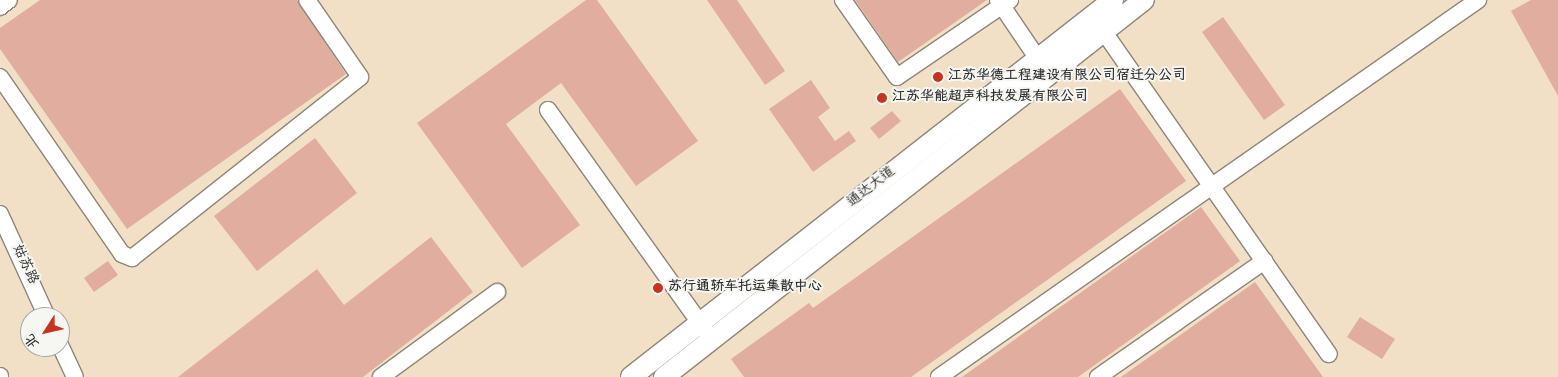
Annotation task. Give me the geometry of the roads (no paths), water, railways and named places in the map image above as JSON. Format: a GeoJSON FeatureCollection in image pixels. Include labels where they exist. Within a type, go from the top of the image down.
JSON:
{"type":"FeatureCollection","features":[{"type":"Feature","properties":{"kind":"main road","name":"通达大道"},"geometry":{"type":"LineString","coordinates":[[664,377],[712,340],[1098,24],[1113,0]]}},
{"type":"Feature","properties":{"kind":"main road","name":"通达大道"},"geometry":{"type":"LineString","coordinates":[[631,377],[1038,59],[1144,0]]}},
{"type":"Feature","properties":{"kind":"street"},"geometry":{"type":"LineString","coordinates":[[0,6],[10,0]]}},
{"type":"Feature","properties":{"kind":"street"},"geometry":{"type":"LineString","coordinates":[[0,77],[122,254],[132,258],[360,77],[307,0]]}},
{"type":"Feature","properties":{"kind":"street"},"geometry":{"type":"LineString","coordinates":[[843,0],[897,77],[1003,2],[1038,59]]}},
{"type":"Feature","properties":{"kind":"street"},"geometry":{"type":"LineString","coordinates":[[939,377],[1478,0]]}},
{"type":"Feature","properties":{"kind":"street"},"geometry":{"type":"LineString","coordinates":[[1098,24],[1329,354]]}},
{"type":"Feature","properties":{"kind":"street"},"geometry":{"type":"LineString","coordinates":[[548,110],[712,340]]}},
{"type":"Feature","properties":{"kind":"street","name":"姑苏路"},"geometry":{"type":"LineString","coordinates":[[0,214],[42,307]]}},
{"type":"Feature","properties":{"kind":"street"},"geometry":{"type":"LineString","coordinates":[[1098,377],[1264,261]]}},
{"type":"Feature","properties":{"kind":"street"},"geometry":{"type":"LineString","coordinates":[[381,377],[497,292]]}},
{"type":"Feature","properties":{"kind":"street"},"geometry":{"type":"LineString","coordinates":[[66,357],[75,377]]}},
{"type":"Feature","properties":{"kind":"place","name":"江苏华德工程建设有限公司宿迁分公司"},"geometry":{"type":"Point","coordinates":[938,77]}},
{"type":"Feature","properties":{"kind":"place","name":"江苏华能超声科技发展有限公司"},"geometry":{"type":"Point","coordinates":[882,98]}},
{"type":"Feature","properties":{"kind":"place","name":"苏行通轿车托运集散中心"},"geometry":{"type":"Point","coordinates":[658,288]}}]}
